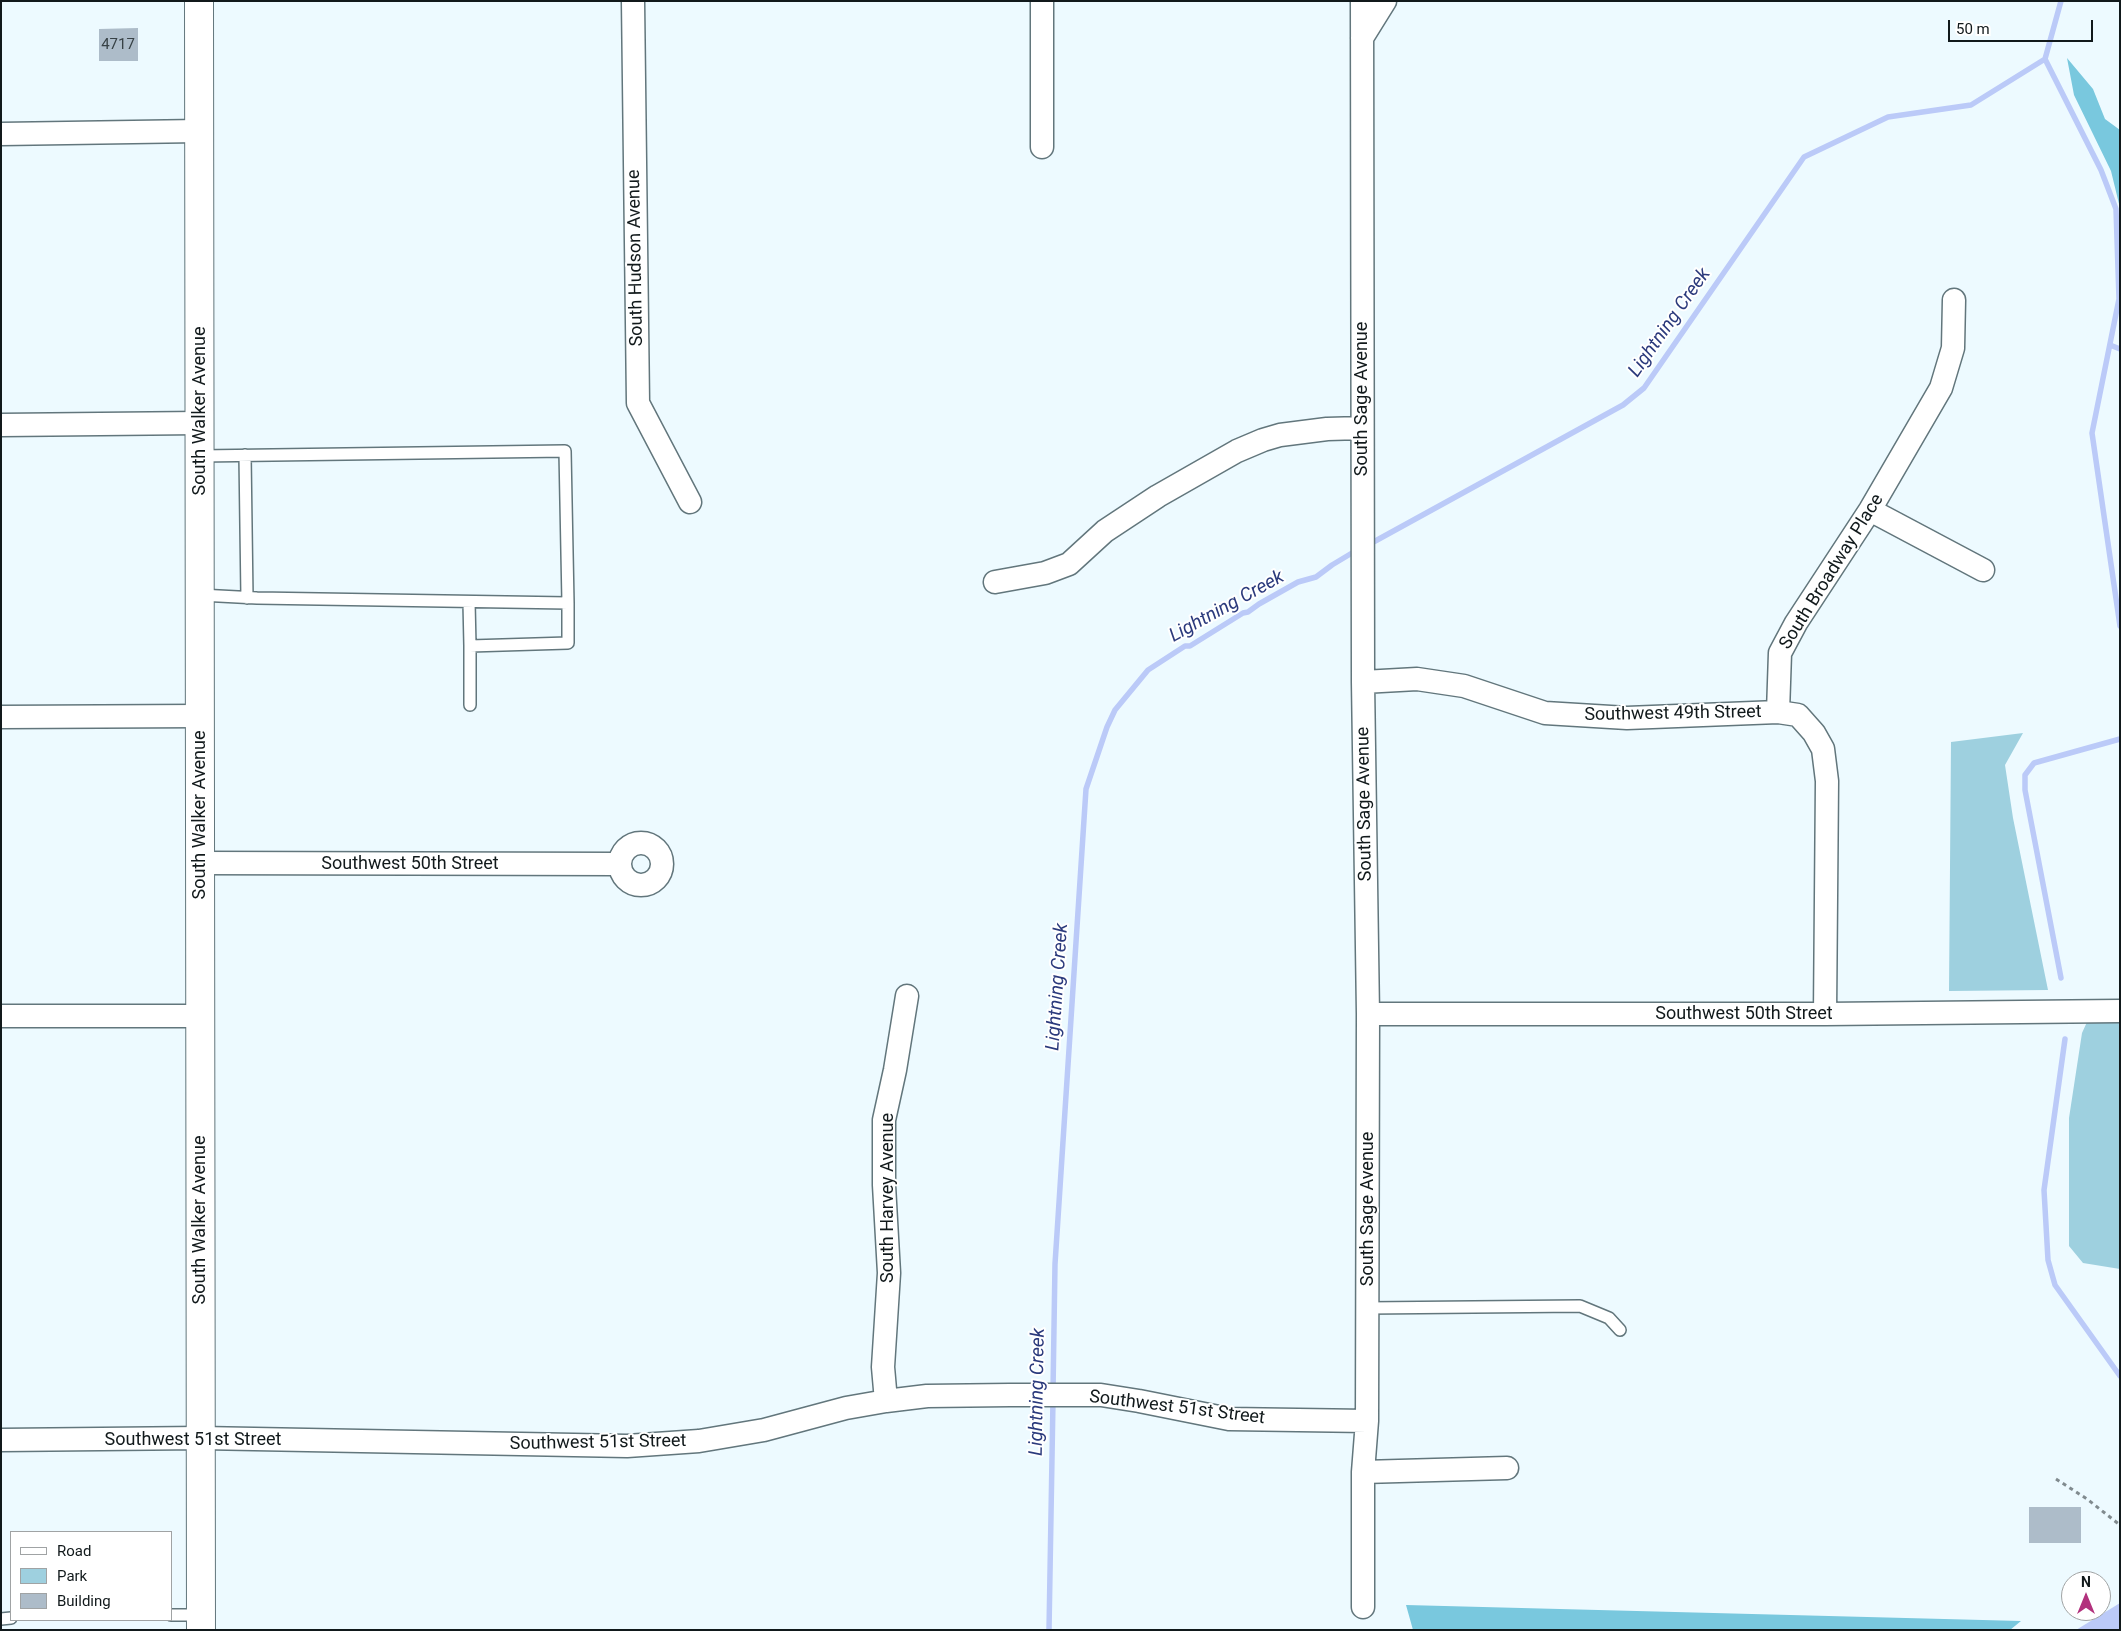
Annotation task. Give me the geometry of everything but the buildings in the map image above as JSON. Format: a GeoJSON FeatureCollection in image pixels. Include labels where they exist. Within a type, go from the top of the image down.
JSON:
{"type":"FeatureCollection","features":[{"type":"Feature","properties":{"kind":"main road","name":"South Walker Avenue"},"geometry":{"type":"LineString","coordinates":[[199,1],[201,1622]]}},
{"type":"Feature","properties":{"kind":"street","name":"South Hudson Avenue"},"geometry":{"type":"LineString","coordinates":[[633,1],[638,403],[647,424],[690,502]]}},
{"type":"Feature","properties":{"kind":"street"},"geometry":{"type":"LineString","coordinates":[[1042,1],[1042,147]]}},
{"type":"Feature","properties":{"kind":"street","name":"South Sage Avenue"},"geometry":{"type":"LineString","coordinates":[[1362,1],[1363,682],[1368,1014],[1367,1421],[1363,1472],[1363,1607]]}},
{"type":"Feature","properties":{"kind":"street"},"geometry":{"type":"LineString","coordinates":[[1362,38],[1385,1]]}},
{"type":"Feature","properties":{"kind":"street"},"geometry":{"type":"LineString","coordinates":[[1,134],[199,131]]}},
{"type":"Feature","properties":{"kind":"street","name":"South Broadway Place"},"geometry":{"type":"LineString","coordinates":[[1778,712],[1780,653],[1796,623],[1870,510],[1941,388],[1953,348],[1954,300]]}},
{"type":"Feature","properties":{"kind":"street"},"geometry":{"type":"LineString","coordinates":[[1,425],[200,423]]}},
{"type":"Feature","properties":{"kind":"street"},"geometry":{"type":"LineString","coordinates":[[995,582],[1046,572],[1069,564],[1105,531],[1158,496],[1237,451],[1280,435],[1326,429],[1362,428]]}},
{"type":"Feature","properties":{"kind":"street"},"geometry":{"type":"LineString","coordinates":[[1870,510],[1983,570]]}},
{"type":"Feature","properties":{"kind":"street","name":"Southwest 49th Street"},"geometry":{"type":"LineString","coordinates":[[1363,682],[1417,680],[1464,686],[1545,713],[1626,718],[1778,712]]}},
{"type":"Feature","properties":{"kind":"street"},"geometry":{"type":"LineString","coordinates":[[1778,712],[1798,715],[1814,733],[1823,749],[1827,781],[1825,1014]]}},
{"type":"Feature","properties":{"kind":"street"},"geometry":{"type":"LineString","coordinates":[[1,717],[200,716]]}},
{"type":"Feature","properties":{"kind":"street","name":"Southwest 50th Street"},"geometry":{"type":"LineString","coordinates":[[199,862],[620,864]]}},
{"type":"Feature","properties":{"kind":"street","name":"South Harvey Avenue"},"geometry":{"type":"LineString","coordinates":[[886,1401],[883,1367],[888,1273],[884,1185],[884,1120],[895,1070],[907,996]]}},
{"type":"Feature","properties":{"kind":"street","name":"Southwest 50th Street"},"geometry":{"type":"LineString","coordinates":[[1368,1014],[2120,1012]]}},
{"type":"Feature","properties":{"kind":"street"},"geometry":{"type":"LineString","coordinates":[[1,1016],[200,1016]]}},
{"type":"Feature","properties":{"kind":"street","name":"Southwest 51st Street"},"geometry":{"type":"LineString","coordinates":[[1,1440],[201,1438],[627,1446],[699,1441],[764,1430],[846,1408],[927,1396],[1101,1395],[1229,1418],[1367,1421]]}},
{"type":"Feature","properties":{"kind":"street"},"geometry":{"type":"LineString","coordinates":[[1363,1472],[1507,1468]]}},
{"type":"Feature","properties":{"kind":"lane"},"geometry":{"type":"LineString","coordinates":[[200,456],[565,451],[568,643],[470,646]]}},
{"type":"Feature","properties":{"kind":"lane"},"geometry":{"type":"LineString","coordinates":[[245,455],[247,598]]}},
{"type":"Feature","properties":{"kind":"lane"},"geometry":{"type":"LineString","coordinates":[[200,595],[247,598],[568,603]]}},
{"type":"Feature","properties":{"kind":"lane"},"geometry":{"type":"LineString","coordinates":[[469,602],[470,705]]}},
{"type":"Feature","properties":{"kind":"lane"},"geometry":{"type":"LineString","coordinates":[[1367,1308],[1580,1306],[1609,1318],[1620,1330]]}},
{"type":"Feature","properties":{"kind":"lane"},"geometry":{"type":"LineString","coordinates":[[172,1615],[201,1622]]}},
{"type":"Feature","properties":{"kind":"path"},"geometry":{"type":"LineString","coordinates":[[2056,1479],[2088,1499],[2120,1525]]}},
{"type":"Feature","properties":{"kind":"green space"},"geometry":{"type":"Polygon","coordinates":[[[2023,733],[2005,765],[2013,818],[2048,990],[1949,991],[1951,742],[2023,733]]]}},
{"type":"Feature","properties":{"kind":"green space"},"geometry":{"type":"Polygon","coordinates":[[[2087,1022],[2120,1022],[2120,1269],[2083,1263],[2069,1246],[2069,1118],[2082,1033],[2087,1022]]]}},
{"type":"Feature","properties":{"kind":"shaded area"},"geometry":{"type":"Polygon","coordinates":[[[2067,58],[2093,89],[2105,119],[2120,130],[2120,208],[2111,171],[2074,95],[2067,58]]]}},
{"type":"Feature","properties":{"kind":"shaded area"},"geometry":{"type":"Polygon","coordinates":[[[2120,1603],[2120,1630],[2076,1630],[2091,1621],[2111,1621],[2111,1609],[2120,1603]]]}},
{"type":"Feature","properties":{"kind":"shaded area"},"geometry":{"type":"Polygon","coordinates":[[[1406,1605],[2021,1621],[2010,1630],[1413,1630],[1406,1605]]]}},
{"type":"Feature","properties":{"kind":"waterway","name":"Lightning Creek"},"geometry":{"type":"LineString","coordinates":[[1368,545],[1623,405],[1644,388],[1804,157],[1888,117],[1971,105],[2045,59],[2061,1]]}},
{"type":"Feature","properties":{"kind":"waterway"},"geometry":{"type":"LineString","coordinates":[[2045,59],[2101,170],[2116,209],[2119,299],[2092,433],[2120,626]]}},
{"type":"Feature","properties":{"kind":"waterway"},"geometry":{"type":"LineString","coordinates":[[2110,345],[2120,349]]}},
{"type":"Feature","properties":{"kind":"waterway","name":"Lightning Creek"},"geometry":{"type":"LineString","coordinates":[[1053,1391],[1055,1264],[1086,789],[1107,727],[1115,710],[1148,670],[1185,646],[1190,646],[1298,582],[1316,577],[1357,550]]}},
{"type":"Feature","properties":{"kind":"waterway"},"geometry":{"type":"LineString","coordinates":[[2061,978],[2025,790],[2025,775],[2034,763],[2120,739]]}},
{"type":"Feature","properties":{"kind":"waterway"},"geometry":{"type":"LineString","coordinates":[[2065,1039],[2044,1190],[2048,1260],[2055,1285],[2120,1376]]}},
{"type":"Feature","properties":{"kind":"waterway","name":"Lightning Creek"},"geometry":{"type":"LineString","coordinates":[[1049,1630],[1053,1400]]}}]}
